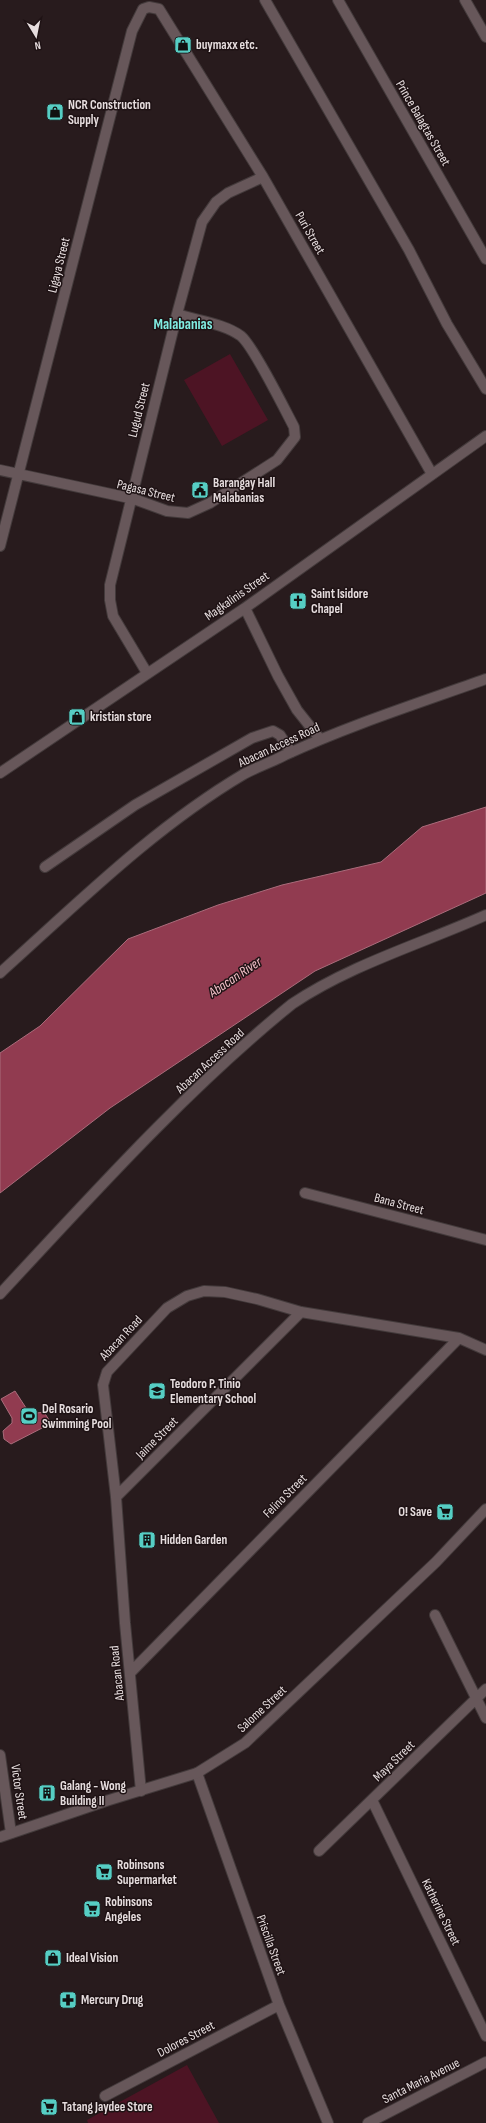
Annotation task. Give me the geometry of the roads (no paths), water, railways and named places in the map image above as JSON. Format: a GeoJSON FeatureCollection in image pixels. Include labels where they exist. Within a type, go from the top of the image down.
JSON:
{"type":"FeatureCollection","features":[{"type":"Feature","properties":{"kind":"street"},"geometry":{"type":"LineString","coordinates":[[265,0],[409,250],[448,324],[486,389]]}},
{"type":"Feature","properties":{"kind":"street","name":"Prince Balagtas Street"},"geometry":{"type":"LineString","coordinates":[[338,0],[486,259]]}},
{"type":"Feature","properties":{"kind":"street"},"geometry":{"type":"LineString","coordinates":[[465,0],[486,37]]}},
{"type":"Feature","properties":{"kind":"street","name":"Ligaya Street"},"geometry":{"type":"LineString","coordinates":[[0,546],[132,31],[143,9],[150,7],[159,9]]}},
{"type":"Feature","properties":{"kind":"street","name":"Puri Street"},"geometry":{"type":"LineString","coordinates":[[159,9],[263,177],[432,474]]}},
{"type":"Feature","properties":{"kind":"street","name":"Lugud Street"},"geometry":{"type":"LineString","coordinates":[[147,673],[113,616],[110,600],[110,585],[130,499],[202,222],[216,202],[228,193],[263,177]]}},
{"type":"Feature","properties":{"kind":"street","name":"Pagasa Street"},"geometry":{"type":"LineString","coordinates":[[0,470],[130,499],[167,511],[188,513],[210,503],[276,460],[295,437],[294,427],[258,360],[242,337],[225,328],[177,314]]}},
{"type":"Feature","properties":{"kind":"street","name":"Magkalinis Street"},"geometry":{"type":"LineString","coordinates":[[0,773],[244,608],[486,436]]}},
{"type":"Feature","properties":{"kind":"street"},"geometry":{"type":"LineString","coordinates":[[244,608],[297,710],[320,739]]}},
{"type":"Feature","properties":{"kind":"street","name":"Abacan Access Road"},"geometry":{"type":"LineString","coordinates":[[0,973],[72,906],[129,857],[179,817],[245,774],[320,739],[486,679]]}},
{"type":"Feature","properties":{"kind":"street"},"geometry":{"type":"LineString","coordinates":[[45,867],[135,805],[252,738],[273,732],[280,735],[291,752]]}},
{"type":"Feature","properties":{"kind":"street","name":"Abacan Access Road"},"geometry":{"type":"LineString","coordinates":[[0,1294],[83,1204],[170,1114],[292,1004],[361,965],[486,915]]}},
{"type":"Feature","properties":{"kind":"street","name":"Bana Street"},"geometry":{"type":"LineString","coordinates":[[305,1193],[486,1240]]}},
{"type":"Feature","properties":{"kind":"street","name":"Abacan Road"},"geometry":{"type":"LineString","coordinates":[[141,1790],[125,1623],[116,1497],[103,1385],[108,1372],[115,1363],[167,1308],[187,1296],[204,1291],[225,1292],[301,1312],[459,1338],[486,1350]]}},
{"type":"Feature","properties":{"kind":"street","name":"Jaime Street"},"geometry":{"type":"LineString","coordinates":[[116,1497],[301,1312]]}},
{"type":"Feature","properties":{"kind":"street","name":"Felino Street"},"geometry":{"type":"LineString","coordinates":[[130,1672],[459,1338]]}},
{"type":"Feature","properties":{"kind":"street","name":"Salome Street"},"geometry":{"type":"LineString","coordinates":[[0,1837],[197,1773],[245,1743],[436,1562],[486,1509]]}},
{"type":"Feature","properties":{"kind":"street"},"geometry":{"type":"LineString","coordinates":[[435,1615],[486,1718]]}},
{"type":"Feature","properties":{"kind":"street","name":"Maya Street"},"geometry":{"type":"LineString","coordinates":[[319,1851],[486,1690]]}},
{"type":"Feature","properties":{"kind":"street","name":"Victor Street"},"geometry":{"type":"LineString","coordinates":[[0,1755],[11,1833]]}},
{"type":"Feature","properties":{"kind":"street","name":"Priscilla Street"},"geometry":{"type":"LineString","coordinates":[[197,1773],[279,2005],[328,2123]]}},
{"type":"Feature","properties":{"kind":"street","name":"Katherine Street"},"geometry":{"type":"LineString","coordinates":[[372,1800],[486,2036]]}},
{"type":"Feature","properties":{"kind":"street","name":"Dolores Street"},"geometry":{"type":"LineString","coordinates":[[105,2096],[279,2005]]}},
{"type":"Feature","properties":{"kind":"street","name":"Santa Maria Avenue"},"geometry":{"type":"LineString","coordinates":[[368,2123],[486,2062]]}},
{"type":"Feature","properties":{"kind":"water","name":"Abacan River"},"geometry":{"type":"Polygon","coordinates":[[[486,807],[486,893],[315,971],[110,1108],[0,1193],[0,1053],[40,1026],[128,939],[218,905],[282,885],[381,862],[422,827],[486,807]]]}},
{"type":"Feature","properties":{"kind":"water","name":"Del Rosario Swimming Pool"},"geometry":{"type":"Polygon","coordinates":[[[15,1391],[30,1414],[44,1412],[49,1420],[46,1426],[11,1444],[4,1439],[3,1431],[12,1423],[12,1418],[1,1399],[15,1391]]]}},
{"type":"Feature","properties":{"kind":"place","name":"buymaxx etc."},"geometry":{"type":"Point","coordinates":[183,45]}},
{"type":"Feature","properties":{"kind":"place","name":"NCR Construction Supply"},"geometry":{"type":"Point","coordinates":[55,112]}},
{"type":"Feature","properties":{"kind":"place","name":"Barangay Hall Malabanias"},"geometry":{"type":"Point","coordinates":[200,490]}},
{"type":"Feature","properties":{"kind":"place","name":"Saint Isidore Chapel"},"geometry":{"type":"Point","coordinates":[298,601]}},
{"type":"Feature","properties":{"kind":"place","name":"kristian store"},"geometry":{"type":"Point","coordinates":[77,717]}},
{"type":"Feature","properties":{"kind":"place","name":"Teodoro P. Tinio Elementary School"},"geometry":{"type":"Point","coordinates":[157,1391]}},
{"type":"Feature","properties":{"kind":"place","name":"Del Rosario Swimming Pool"},"geometry":{"type":"Point","coordinates":[29,1416]}},
{"type":"Feature","properties":{"kind":"place","name":"O! Save"},"geometry":{"type":"Point","coordinates":[445,1512]}},
{"type":"Feature","properties":{"kind":"place","name":"Hidden Garden"},"geometry":{"type":"Point","coordinates":[147,1540]}},
{"type":"Feature","properties":{"kind":"place","name":"Galang - Wong Building II"},"geometry":{"type":"Point","coordinates":[47,1793]}},
{"type":"Feature","properties":{"kind":"place","name":"Robinsons Supermarket"},"geometry":{"type":"Point","coordinates":[104,1872]}},
{"type":"Feature","properties":{"kind":"place","name":"Robinsons Angeles"},"geometry":{"type":"Point","coordinates":[92,1909]}},
{"type":"Feature","properties":{"kind":"place","name":"Ideal Vision"},"geometry":{"type":"Point","coordinates":[53,1958]}},
{"type":"Feature","properties":{"kind":"place","name":"Mercury Drug"},"geometry":{"type":"Point","coordinates":[68,2000]}},
{"type":"Feature","properties":{"kind":"place","name":"Tatang Jaydee Store"},"geometry":{"type":"Point","coordinates":[49,2107]}},
{"type":"Feature","properties":{"kind":"district","name":"Malabanias"},"geometry":{"type":"Point","coordinates":[183,324]}}]}
